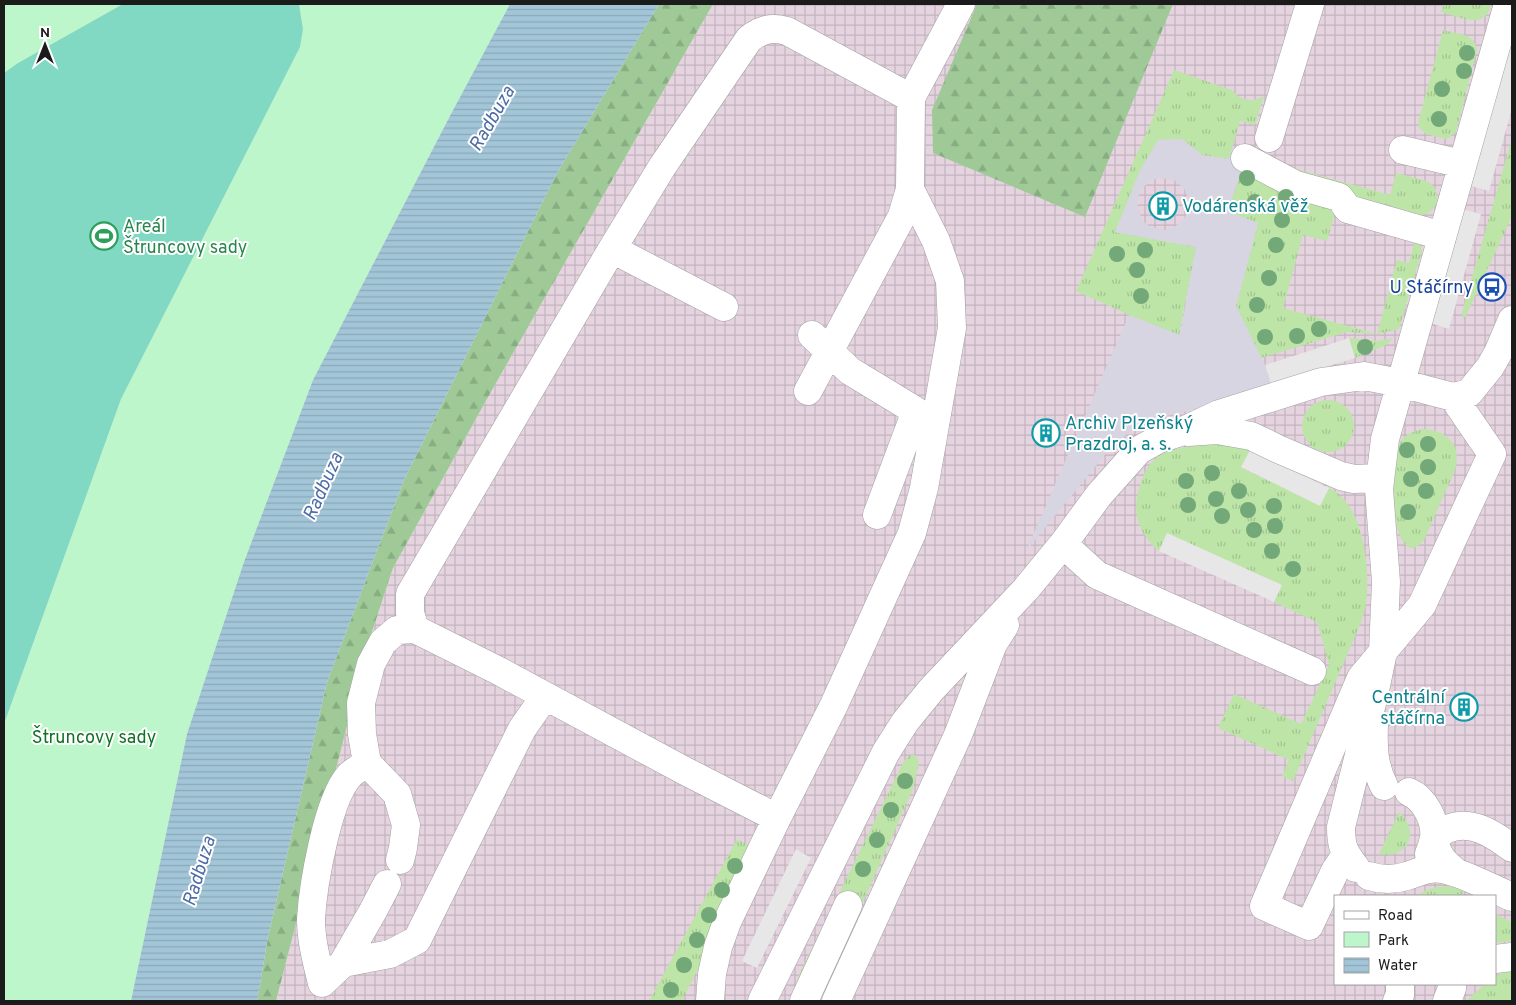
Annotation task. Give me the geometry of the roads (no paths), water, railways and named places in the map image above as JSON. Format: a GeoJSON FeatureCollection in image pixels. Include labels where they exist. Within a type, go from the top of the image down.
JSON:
{"type":"FeatureCollection","features":[{"type":"Feature","properties":{"kind":"street"},"geometry":{"type":"LineString","coordinates":[[808,391],[820,343],[902,216],[910,189],[912,98],[961,4]]}},
{"type":"Feature","properties":{"kind":"street"},"geometry":{"type":"LineString","coordinates":[[1269,138],[1310,4]]}},
{"type":"Feature","properties":{"kind":"street"},"geometry":{"type":"LineString","coordinates":[[1362,876],[1341,841],[1341,827],[1383,652],[1386,582],[1378,489],[1385,439],[1508,4]]}},
{"type":"Feature","properties":{"kind":"street"},"geometry":{"type":"LineString","coordinates":[[415,628],[410,613],[410,594],[662,167],[749,39],[766,29],[777,28],[787,31],[912,98]]}},
{"type":"Feature","properties":{"kind":"street"},"geometry":{"type":"LineString","coordinates":[[1403,150],[1462,164]]}},
{"type":"Feature","properties":{"kind":"street"},"geometry":{"type":"LineString","coordinates":[[1245,158],[1296,185],[1339,196],[1348,208],[1442,236]]}},
{"type":"Feature","properties":{"kind":"street"},"geometry":{"type":"LineString","coordinates":[[710,1001],[712,974],[718,947],[727,922],[776,818],[834,705],[912,533],[924,488],[952,328],[950,281],[936,241],[910,189]]}},
{"type":"Feature","properties":{"kind":"street"},"geometry":{"type":"LineString","coordinates":[[612,249],[724,307]]}},
{"type":"Feature","properties":{"kind":"street"},"geometry":{"type":"LineString","coordinates":[[762,1001],[886,752],[905,722],[931,690],[1026,589],[1099,495],[1139,450],[1159,439],[1181,432],[1219,414],[1321,382],[1364,376],[1453,397],[1469,393],[1490,367],[1512,320]]}},
{"type":"Feature","properties":{"kind":"street"},"geometry":{"type":"LineString","coordinates":[[820,343],[850,370],[916,411],[877,514]]}},
{"type":"Feature","properties":{"kind":"street"},"geometry":{"type":"LineString","coordinates":[[1453,397],[1492,454],[1422,604],[1361,678],[1264,906],[1309,926],[1335,871],[1379,879],[1394,879],[1423,869],[1440,868],[1457,873],[1512,897]]}},
{"type":"Feature","properties":{"kind":"street"},"geometry":{"type":"LineString","coordinates":[[1181,432],[1217,430],[1251,436],[1340,476],[1354,479],[1379,478]]}},
{"type":"Feature","properties":{"kind":"street"},"geometry":{"type":"LineString","coordinates":[[1062,544],[1097,575],[1312,671]]}},
{"type":"Feature","properties":{"kind":"street"},"geometry":{"type":"LineString","coordinates":[[836,1001],[958,735],[993,644],[1026,589]]}},
{"type":"Feature","properties":{"kind":"street"},"geometry":{"type":"LineString","coordinates":[[400,860],[406,825],[397,794],[368,763],[362,734],[361,703],[371,664],[383,642],[397,630],[415,628],[776,818]]}},
{"type":"Feature","properties":{"kind":"street"},"geometry":{"type":"LineString","coordinates":[[1374,695],[1373,753],[1379,775],[1395,789]]}},
{"type":"Feature","properties":{"kind":"street"},"geometry":{"type":"LineString","coordinates":[[343,963],[390,954],[417,940],[522,729],[546,696]]}},
{"type":"Feature","properties":{"kind":"street"},"geometry":{"type":"LineString","coordinates":[[318,992],[311,920],[318,866],[334,801],[349,776],[368,763]]}},
{"type":"Feature","properties":{"kind":"street"},"geometry":{"type":"LineString","coordinates":[[1346,812],[1355,799],[1368,790],[1395,789],[1413,794],[1426,807],[1433,821],[1438,855],[1457,873]]}},
{"type":"Feature","properties":{"kind":"street"},"geometry":{"type":"LineString","coordinates":[[1391,895],[1395,887],[1420,866],[1430,853],[1434,838],[1447,829],[1473,826],[1488,831],[1512,848]]}},
{"type":"Feature","properties":{"kind":"street"},"geometry":{"type":"LineString","coordinates":[[318,992],[343,963],[388,884]]}},
{"type":"Feature","properties":{"kind":"street"},"geometry":{"type":"LineString","coordinates":[[804,1001],[848,905]]}},
{"type":"Feature","properties":{"kind":"street"},"geometry":{"type":"LineString","coordinates":[[1496,959],[1512,957]]}},
{"type":"Feature","properties":{"kind":"street"},"geometry":{"type":"LineString","coordinates":[[1397,1001],[1400,995],[1400,985]]}},
{"type":"Feature","properties":{"kind":"street"},"geometry":{"type":"LineString","coordinates":[[1447,1001],[1452,985]]}},
{"type":"Feature","properties":{"kind":"water","name":"Radbuza"},"geometry":{"type":"Polygon","coordinates":[[[510,4],[659,4],[557,173],[404,480],[327,682],[268,937],[257,1001],[131,1001],[187,734],[244,562],[313,380],[510,4]]]}},
{"type":"Feature","properties":{"kind":"place","name":"Vodárenská věž"},"geometry":{"type":"Point","coordinates":[1163,206]}},
{"type":"Feature","properties":{"kind":"place","name":"Areál Štruncovy sady"},"geometry":{"type":"Point","coordinates":[104,236]}},
{"type":"Feature","properties":{"kind":"place","name":"U Stáčírny"},"geometry":{"type":"Point","coordinates":[1492,287]}},
{"type":"Feature","properties":{"kind":"place","name":"Archiv Plzeňský Prazdroj, a. s."},"geometry":{"type":"Point","coordinates":[1046,433]}},
{"type":"Feature","properties":{"kind":"place","name":"Centrální stáčírna"},"geometry":{"type":"Point","coordinates":[1464,707]}},
{"type":"Feature","properties":{"kind":"park label","name":"Štruncovy sady"},"geometry":{"type":"Point","coordinates":[94,737]}}]}
